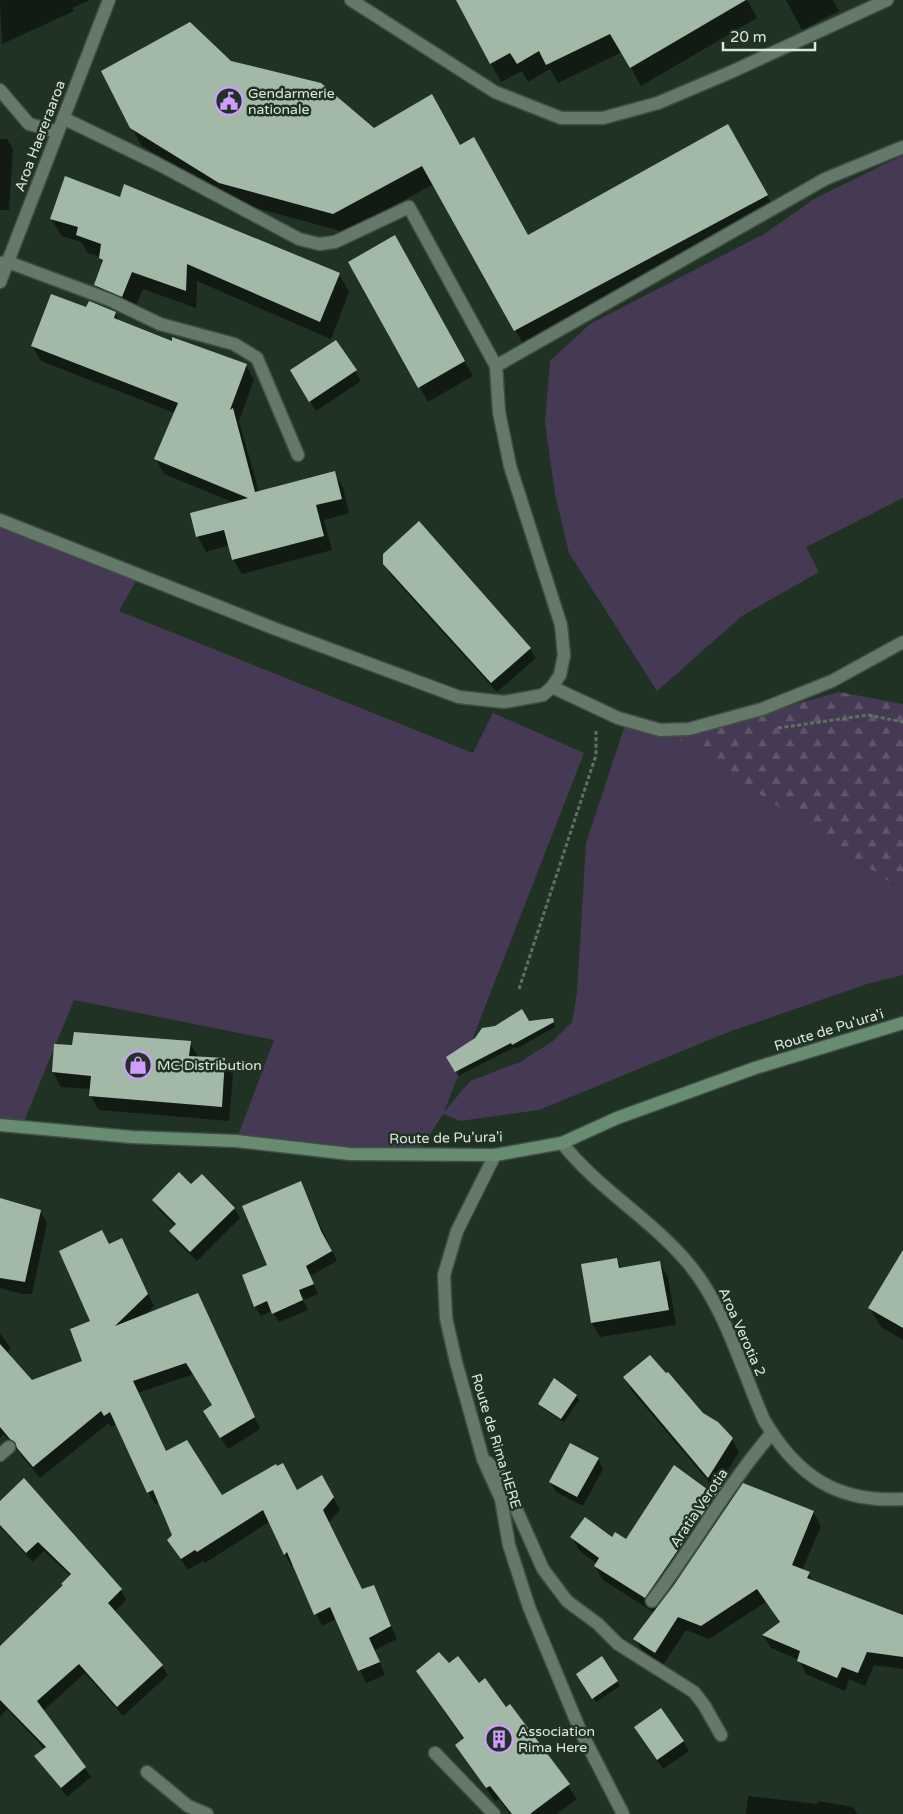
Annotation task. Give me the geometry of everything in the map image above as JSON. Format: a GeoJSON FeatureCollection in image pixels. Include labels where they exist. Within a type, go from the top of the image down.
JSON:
{"type":"FeatureCollection","features":[{"type":"Feature","properties":{"kind":"main road","name":"Route de Pu'ura'i"},"geometry":{"type":"LineString","coordinates":[[0,1126],[132,1137],[236,1141],[350,1154],[495,1155],[562,1143],[617,1118],[755,1068],[903,1023]]}},
{"type":"Feature","properties":{"kind":"street","name":"Aroa Haereraaroa"},"geometry":{"type":"LineString","coordinates":[[0,282],[4,262],[58,132],[109,0]]}},
{"type":"Feature","properties":{"kind":"street"},"geometry":{"type":"LineString","coordinates":[[351,0],[495,92],[561,118],[603,118],[658,103],[704,84],[887,0]]}},
{"type":"Feature","properties":{"kind":"street"},"geometry":{"type":"LineString","coordinates":[[0,90],[29,124],[58,132]]}},
{"type":"Feature","properties":{"kind":"street"},"geometry":{"type":"LineString","coordinates":[[0,520],[273,628],[459,697],[504,702],[543,695],[552,687],[560,675],[564,655],[561,625],[510,466],[499,412],[496,366],[409,207],[335,242],[319,244],[299,239],[158,164],[63,118]]}},
{"type":"Feature","properties":{"kind":"street"},"geometry":{"type":"LineString","coordinates":[[496,366],[596,307],[825,179],[903,147]]}},
{"type":"Feature","properties":{"kind":"street"},"geometry":{"type":"LineString","coordinates":[[4,262],[110,300],[160,324],[234,344],[257,358],[298,455]]}},
{"type":"Feature","properties":{"kind":"street"},"geometry":{"type":"LineString","coordinates":[[552,687],[618,718],[660,730],[689,729],[762,709],[832,681],[903,642]]}},
{"type":"Feature","properties":{"kind":"street","name":"Aroa Verotia 2"},"geometry":{"type":"LineString","coordinates":[[562,1143],[597,1182],[651,1224],[672,1244],[695,1272],[716,1308],[746,1381],[772,1433],[810,1476],[828,1488],[866,1498],[903,1499]]}},
{"type":"Feature","properties":{"kind":"street","name":"Route de Rima HERE"},"geometry":{"type":"LineString","coordinates":[[495,1155],[457,1231],[444,1275],[446,1318],[483,1459],[501,1499],[509,1545],[553,1669],[580,1730],[623,1814]]}},
{"type":"Feature","properties":{"kind":"street","name":"Aratia Verotia"},"geometry":{"type":"LineString","coordinates":[[652,1601],[683,1560],[745,1466],[772,1433]]}},
{"type":"Feature","properties":{"kind":"street"},"geometry":{"type":"LineString","coordinates":[[483,1459],[501,1475],[543,1569],[567,1601],[598,1624],[618,1644],[694,1692],[704,1705],[721,1735]]}},
{"type":"Feature","properties":{"kind":"street"},"geometry":{"type":"LineString","coordinates":[[435,1753],[494,1814]]}},
{"type":"Feature","properties":{"kind":"street"},"geometry":{"type":"LineString","coordinates":[[147,1772],[188,1806],[207,1814]]}},
{"type":"Feature","properties":{"kind":"path"},"geometry":{"type":"LineString","coordinates":[[519,988],[596,755],[595,708]]}},
{"type":"Feature","properties":{"kind":"path"},"geometry":{"type":"LineString","coordinates":[[773,730],[868,715],[903,722]]}},
{"type":"Feature","properties":{"kind":"green space"},"geometry":{"type":"Polygon","coordinates":[[[903,155],[903,498],[806,547],[819,572],[742,616],[657,691],[569,553],[555,494],[545,422],[550,361],[590,324],[764,234],[814,199],[903,155]]]}},
{"type":"Feature","properties":{"kind":"green space"},"geometry":{"type":"Polygon","coordinates":[[[0,522],[136,581],[119,611],[473,753],[493,713],[584,753],[444,1112],[470,1081],[520,1062],[553,1041],[572,1022],[577,993],[586,843],[626,722],[660,727],[903,891],[903,975],[867,984],[726,1033],[539,1110],[460,1121],[443,1114],[417,1155],[236,1141],[274,1040],[74,1000],[22,1126],[0,1125],[0,522]]]}},
{"type":"Feature","properties":{"kind":"green space"},"geometry":{"type":"Polygon","coordinates":[[[839,692],[903,704],[903,891],[660,727],[763,713],[839,692]]]}},
{"type":"Feature","properties":{"kind":"building"},"geometry":{"type":"Polygon","coordinates":[[[456,0],[746,0],[630,68],[610,34],[546,65],[539,51],[517,64],[510,53],[490,64],[456,0]]]}},
{"type":"Feature","properties":{"kind":"building"},"geometry":{"type":"Polygon","coordinates":[[[190,22],[231,61],[321,83],[374,128],[432,94],[460,145],[474,137],[528,235],[728,124],[768,195],[514,331],[422,166],[333,214],[219,183],[130,128],[101,71],[190,22]]]}},
{"type":"Feature","properties":{"kind":"building"},"geometry":{"type":"Polygon","coordinates":[[[65,176],[120,197],[124,184],[340,273],[320,322],[187,264],[186,291],[132,272],[122,297],[94,285],[103,260],[99,258],[101,244],[76,235],[78,227],[50,219],[65,176]]]}},
{"type":"Feature","properties":{"kind":"building"},"geometry":{"type":"Polygon","coordinates":[[[395,235],[465,361],[418,388],[348,262],[395,235]]]}},
{"type":"Feature","properties":{"kind":"building"},"geometry":{"type":"Polygon","coordinates":[[[51,294],[86,307],[89,301],[116,312],[114,318],[172,341],[172,337],[247,364],[230,410],[233,408],[255,492],[335,471],[342,499],[316,505],[324,536],[232,560],[224,530],[196,537],[190,513],[248,498],[154,459],[178,403],[31,346],[51,294]]]}},
{"type":"Feature","properties":{"kind":"building"},"geometry":{"type":"Polygon","coordinates":[[[336,340],[357,370],[309,402],[290,370],[336,340]]]}},
{"type":"Feature","properties":{"kind":"building"},"geometry":{"type":"Polygon","coordinates":[[[419,521],[531,648],[491,683],[383,564],[383,554],[419,521]]]}},
{"type":"Feature","properties":{"kind":"building"},"geometry":{"type":"Polygon","coordinates":[[[522,1009],[529,1021],[553,1018],[554,1022],[512,1045],[511,1043],[455,1072],[446,1057],[475,1038],[482,1028],[495,1026],[522,1009]]]}},
{"type":"Feature","properties":{"kind":"building","name":"MC Distribution"},"geometry":{"type":"Polygon","coordinates":[[[74,1032],[191,1041],[189,1056],[225,1058],[222,1107],[89,1096],[91,1076],[52,1072],[54,1044],[72,1045],[74,1032]]]}},
{"type":"Feature","properties":{"kind":"building"},"geometry":{"type":"Polygon","coordinates":[[[179,1172],[191,1184],[202,1174],[235,1208],[190,1252],[169,1231],[176,1224],[152,1200],[179,1172]]]}},
{"type":"Feature","properties":{"kind":"building"},"geometry":{"type":"Polygon","coordinates":[[[301,1181],[321,1231],[332,1251],[306,1266],[314,1284],[299,1290],[303,1300],[272,1314],[267,1301],[254,1307],[242,1275],[267,1265],[242,1206],[301,1181]]]}},
{"type":"Feature","properties":{"kind":"building"},"geometry":{"type":"Polygon","coordinates":[[[0,1198],[41,1210],[25,1282],[0,1278],[0,1198]]]}},
{"type":"Feature","properties":{"kind":"building"},"geometry":{"type":"Polygon","coordinates":[[[102,1230],[109,1244],[122,1238],[148,1294],[115,1326],[198,1293],[255,1417],[220,1438],[203,1411],[212,1405],[186,1363],[133,1381],[166,1451],[187,1440],[222,1495],[276,1464],[277,1466],[283,1463],[297,1490],[322,1475],[334,1497],[323,1510],[362,1589],[374,1585],[391,1626],[369,1638],[380,1662],[358,1671],[330,1607],[314,1615],[287,1552],[284,1555],[263,1510],[197,1552],[195,1550],[181,1559],[167,1540],[172,1535],[153,1490],[147,1493],[110,1412],[104,1416],[101,1411],[33,1467],[17,1448],[15,1442],[0,1427],[0,1344],[32,1380],[82,1361],[70,1329],[90,1321],[59,1251],[102,1230]]]}},
{"type":"Feature","properties":{"kind":"building"},"geometry":{"type":"Polygon","coordinates":[[[903,1250],[903,1328],[868,1308],[903,1250]]]}},
{"type":"Feature","properties":{"kind":"building"},"geometry":{"type":"Polygon","coordinates":[[[617,1258],[619,1268],[660,1261],[669,1310],[591,1323],[581,1264],[617,1258]]]}},
{"type":"Feature","properties":{"kind":"building"},"geometry":{"type":"Polygon","coordinates":[[[650,1355],[666,1373],[668,1372],[703,1413],[718,1422],[733,1438],[708,1478],[623,1377],[650,1355]]]}},
{"type":"Feature","properties":{"kind":"building"},"geometry":{"type":"Polygon","coordinates":[[[554,1378],[577,1395],[561,1419],[538,1404],[554,1378]]]}},
{"type":"Feature","properties":{"kind":"building"},"geometry":{"type":"Polygon","coordinates":[[[570,1443],[599,1458],[577,1497],[549,1482],[570,1443]]]}},
{"type":"Feature","properties":{"kind":"building"},"geometry":{"type":"Polygon","coordinates":[[[674,1465],[711,1492],[726,1476],[728,1477],[645,1598],[594,1566],[599,1558],[570,1537],[585,1517],[612,1537],[615,1532],[626,1539],[674,1465]]]}},
{"type":"Feature","properties":{"kind":"building"},"geometry":{"type":"Polygon","coordinates":[[[24,1478],[122,1589],[108,1603],[163,1665],[117,1707],[79,1664],[37,1701],[86,1767],[61,1788],[34,1756],[46,1747],[0,1700],[0,1646],[63,1585],[61,1584],[71,1574],[38,1542],[26,1553],[0,1525],[0,1501],[24,1478]]]}},
{"type":"Feature","properties":{"kind":"building"},"geometry":{"type":"Polygon","coordinates":[[[743,1483],[814,1511],[792,1565],[810,1572],[807,1578],[903,1615],[903,1657],[867,1652],[858,1673],[842,1667],[837,1678],[797,1661],[800,1651],[762,1635],[780,1622],[757,1589],[701,1626],[678,1617],[655,1653],[633,1639],[674,1585],[743,1483]]]}},
{"type":"Feature","properties":{"kind":"building","name":"Association Rima Here"},"geometry":{"type":"Polygon","coordinates":[[[439,1652],[449,1663],[458,1656],[479,1683],[485,1678],[506,1707],[510,1704],[570,1784],[530,1814],[512,1814],[490,1786],[486,1788],[455,1745],[464,1738],[416,1671],[439,1652]]]}},
{"type":"Feature","properties":{"kind":"building"},"geometry":{"type":"Polygon","coordinates":[[[602,1656],[618,1681],[592,1699],[576,1674],[602,1656]]]}},
{"type":"Feature","properties":{"kind":"building"},"geometry":{"type":"Polygon","coordinates":[[[661,1708],[684,1741],[657,1760],[634,1727],[661,1708]]]}},
{"type":"Feature","properties":{"kind":"place","name":"Gendarmerie nationale"},"geometry":{"type":"Point","coordinates":[229,101]}},
{"type":"Feature","properties":{"kind":"place","name":"MC Distribution"},"geometry":{"type":"Point","coordinates":[138,1065]}},
{"type":"Feature","properties":{"kind":"place","name":"Association Rima Here"},"geometry":{"type":"Point","coordinates":[499,1739]}}]}
